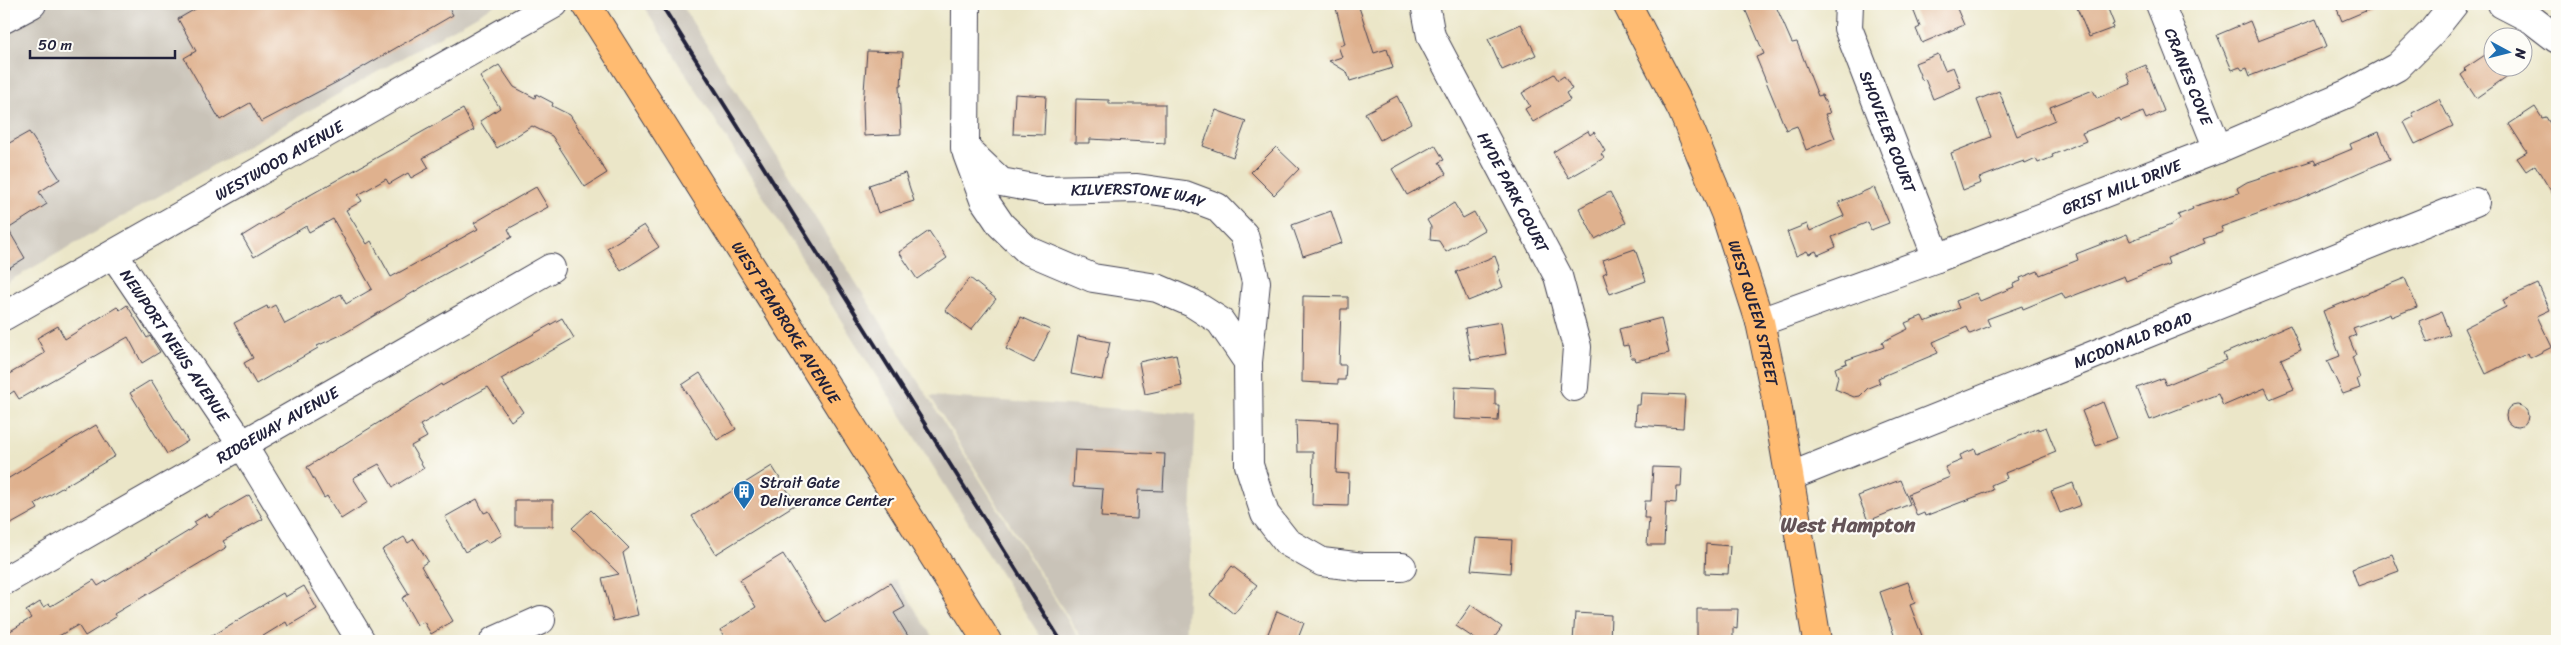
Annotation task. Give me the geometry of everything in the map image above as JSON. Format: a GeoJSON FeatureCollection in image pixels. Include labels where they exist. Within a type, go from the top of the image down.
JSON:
{"type":"FeatureCollection","features":[{"type":"Feature","properties":{"kind":"main road","name":"WEST PEMBROKE AVENUE"},"geometry":{"type":"LineString","coordinates":[[586,4],[987,641]]}},
{"type":"Feature","properties":{"kind":"main road","name":"WEST QUEEN STREET"},"geometry":{"type":"LineString","coordinates":[[1627,4],[1682,110],[1725,213],[1760,322],[1817,641]]}},
{"type":"Feature","properties":{"kind":"street"},"geometry":{"type":"LineString","coordinates":[[4,19],[32,4]]}},
{"type":"Feature","properties":{"kind":"street","name":"WESTWOOD AVENUE"},"geometry":{"type":"LineString","coordinates":[[4,316],[554,4]]}},
{"type":"Feature","properties":{"kind":"street"},"geometry":{"type":"LineString","coordinates":[[966,4],[965,148],[984,200],[1001,225],[1026,250],[1093,278],[1157,288],[1192,303],[1220,321],[1248,362]]}},
{"type":"Feature","properties":{"kind":"street","name":"HYDE PARK COURT"},"geometry":{"type":"LineString","coordinates":[[1425,4],[1431,36],[1558,276],[1577,347],[1574,387]]}},
{"type":"Feature","properties":{"kind":"street","name":"SHOVELER COURT"},"geometry":{"type":"LineString","coordinates":[[1849,4],[1848,28],[1937,258]]}},
{"type":"Feature","properties":{"kind":"street","name":"CRANES COVE"},"geometry":{"type":"LineString","coordinates":[[2160,4],[2218,149]]}},
{"type":"Feature","properties":{"kind":"street","name":"GRIST MILL DRIVE"},"geometry":{"type":"LineString","coordinates":[[1760,322],[1937,258],[2218,149],[2349,93],[2397,67],[2432,33],[2454,4]]}},
{"type":"Feature","properties":{"kind":"street"},"geometry":{"type":"LineString","coordinates":[[2502,4],[2531,19],[2557,39]]}},
{"type":"Feature","properties":{"kind":"street","name":"KILVERSTONE WAY"},"geometry":{"type":"LineString","coordinates":[[965,148],[1001,182],[1045,190],[1137,188],[1185,195],[1217,207],[1244,235],[1256,282],[1248,362],[1249,465],[1265,514],[1287,542],[1322,562],[1363,567],[1402,567]]}},
{"type":"Feature","properties":{"kind":"street","name":"MCDONALD ROAD"},"geometry":{"type":"LineString","coordinates":[[1789,476],[2475,202]]}},
{"type":"Feature","properties":{"kind":"street","name":"NEWPORT NEWS AVENUE"},"geometry":{"type":"LineString","coordinates":[[114,255],[242,444],[361,641]]}},
{"type":"Feature","properties":{"kind":"street","name":"RIDGEWAY AVENUE"},"geometry":{"type":"LineString","coordinates":[[4,581],[551,268]]}},
{"type":"Feature","properties":{"kind":"street"},"geometry":{"type":"LineString","coordinates":[[494,641],[541,620]]}},
{"type":"Feature","properties":{"kind":"shaded area"},"geometry":{"type":"Polygon","coordinates":[[[4,4],[497,4],[4,284],[4,4]]]}},
{"type":"Feature","properties":{"kind":"shaded area"},"geometry":{"type":"Polygon","coordinates":[[[642,4],[681,4],[1081,641],[1043,641],[642,4]]]}},
{"type":"Feature","properties":{"kind":"shaded area"},"geometry":{"type":"Polygon","coordinates":[[[930,396],[1196,414],[1185,641],[1083,641],[930,396]]]}},
{"type":"Feature","properties":{"kind":"shaded area"},"geometry":{"type":"Polygon","coordinates":[[[896,579],[935,641],[795,641],[896,579]]]}},
{"type":"Feature","properties":{"kind":"building"},"geometry":{"type":"Polygon","coordinates":[[[204,4],[447,4],[453,15],[337,82],[261,122],[250,103],[220,120],[184,58],[196,51],[178,19],[204,4]]]}},
{"type":"Feature","properties":{"kind":"building"},"geometry":{"type":"Polygon","coordinates":[[[1335,4],[1358,4],[1374,53],[1387,49],[1393,68],[1350,81],[1347,72],[1329,61],[1342,57],[1338,46],[1345,44],[1335,4]]]}},
{"type":"Feature","properties":{"kind":"building"},"geometry":{"type":"Polygon","coordinates":[[[1743,4],[1775,4],[1792,43],[1797,42],[1818,96],[1822,95],[1830,113],[1825,114],[1835,138],[1806,150],[1797,126],[1786,130],[1756,57],[1764,54],[1743,4]]]}},
{"type":"Feature","properties":{"kind":"building"},"geometry":{"type":"Polygon","coordinates":[[[1911,4],[1955,4],[1964,25],[1922,43],[1916,29],[1920,27],[1911,4]]]}},
{"type":"Feature","properties":{"kind":"building"},"geometry":{"type":"Polygon","coordinates":[[[2086,4],[2106,4],[2114,24],[2112,25],[2113,28],[2089,37],[2077,8],[2086,4]]]}},
{"type":"Feature","properties":{"kind":"building"},"geometry":{"type":"Polygon","coordinates":[[[2335,4],[2382,4],[2342,21],[2335,4]]]}},
{"type":"Feature","properties":{"kind":"building"},"geometry":{"type":"Polygon","coordinates":[[[2316,19],[2327,46],[2250,76],[2247,68],[2242,70],[2240,67],[2232,70],[2217,35],[2250,21],[2258,41],[2316,19]]]}},
{"type":"Feature","properties":{"kind":"building"},"geometry":{"type":"Polygon","coordinates":[[[1521,24],[1536,55],[1502,70],[1488,39],[1521,24]]]}},
{"type":"Feature","properties":{"kind":"building"},"geometry":{"type":"Polygon","coordinates":[[[867,51],[903,52],[901,86],[899,86],[901,134],[864,136],[863,105],[867,51]]]}},
{"type":"Feature","properties":{"kind":"building"},"geometry":{"type":"Polygon","coordinates":[[[1938,54],[1945,70],[1953,67],[1961,87],[1933,99],[1925,79],[1922,80],[1915,63],[1938,54]]]}},
{"type":"Feature","properties":{"kind":"building"},"geometry":{"type":"Polygon","coordinates":[[[2484,56],[2484,78],[2505,78],[2476,98],[2461,75],[2466,71],[2464,69],[2484,56]]]}},
{"type":"Feature","properties":{"kind":"building"},"geometry":{"type":"Polygon","coordinates":[[[499,65],[514,87],[535,98],[536,94],[553,103],[552,106],[570,115],[607,173],[585,187],[552,136],[532,126],[497,148],[480,121],[500,108],[480,77],[499,65]]]}},
{"type":"Feature","properties":{"kind":"building"},"geometry":{"type":"Polygon","coordinates":[[[2146,65],[2164,111],[2146,119],[2143,112],[2121,121],[2119,118],[2082,133],[2086,141],[2052,155],[2053,157],[2038,163],[2036,159],[2025,164],[2024,161],[2010,166],[1979,178],[1981,183],[1963,190],[1951,153],[1991,137],[1977,100],[1999,91],[2017,136],[2055,120],[2050,107],[2093,90],[2097,98],[2131,84],[2127,73],[2146,65]]]}},
{"type":"Feature","properties":{"kind":"building"},"geometry":{"type":"Polygon","coordinates":[[[1554,74],[1558,80],[1564,76],[1572,89],[1566,93],[1570,100],[1533,122],[1525,109],[1530,106],[1522,93],[1554,74]]]}},
{"type":"Feature","properties":{"kind":"building"},"geometry":{"type":"Polygon","coordinates":[[[1015,94],[1046,96],[1044,135],[1013,134],[1015,94]]]}},
{"type":"Feature","properties":{"kind":"building"},"geometry":{"type":"Polygon","coordinates":[[[1397,96],[1411,123],[1380,140],[1365,113],[1397,96]]]}},
{"type":"Feature","properties":{"kind":"building"},"geometry":{"type":"Polygon","coordinates":[[[1076,99],[1109,100],[1109,104],[1165,104],[1165,143],[1090,139],[1090,143],[1075,143],[1076,99]]]}},
{"type":"Feature","properties":{"kind":"building"},"geometry":{"type":"Polygon","coordinates":[[[2439,99],[2453,126],[2415,144],[2404,122],[2414,117],[2412,113],[2439,99]]]}},
{"type":"Feature","properties":{"kind":"building"},"geometry":{"type":"Polygon","coordinates":[[[2535,107],[2542,118],[2546,117],[2557,135],[2557,201],[2535,165],[2526,171],[2517,158],[2527,152],[2509,124],[2535,107]]]}},
{"type":"Feature","properties":{"kind":"building"},"geometry":{"type":"Polygon","coordinates":[[[463,109],[474,130],[423,158],[429,168],[411,178],[408,173],[389,184],[386,179],[358,195],[362,201],[346,210],[367,244],[371,241],[391,277],[478,229],[474,223],[536,187],[548,207],[508,229],[512,237],[434,280],[345,333],[317,346],[318,348],[256,384],[244,363],[253,358],[234,323],[267,306],[268,309],[275,305],[285,324],[341,294],[346,304],[372,289],[333,219],[309,232],[306,226],[254,257],[242,236],[296,203],[463,109]]]}},
{"type":"Feature","properties":{"kind":"building"},"geometry":{"type":"Polygon","coordinates":[[[1216,110],[1246,121],[1233,157],[1203,146],[1216,110]]]}},
{"type":"Feature","properties":{"kind":"building"},"geometry":{"type":"Polygon","coordinates":[[[1588,131],[1590,135],[1594,132],[1605,151],[1601,154],[1604,158],[1569,178],[1553,152],[1588,131]]]}},
{"type":"Feature","properties":{"kind":"building"},"geometry":{"type":"Polygon","coordinates":[[[29,132],[60,179],[39,192],[47,204],[8,229],[25,258],[4,271],[4,146],[29,132]]]}},
{"type":"Feature","properties":{"kind":"building"},"geometry":{"type":"Polygon","coordinates":[[[2379,132],[2390,159],[2298,199],[2221,227],[2223,232],[2203,239],[2205,243],[2167,258],[2169,264],[2126,281],[2124,276],[2065,299],[2062,293],[2023,309],[2022,306],[1987,319],[1990,326],[1970,334],[1967,327],[1933,342],[1938,353],[1878,378],[1880,383],[1868,388],[1860,396],[1854,397],[1835,389],[1838,377],[1835,368],[1847,363],[1846,360],[1884,347],[1882,342],[1908,329],[1905,323],[1922,316],[1925,322],[1959,308],[1956,301],[1976,293],[1980,301],[2014,287],[2013,284],[2021,281],[2020,278],[2038,271],[2040,275],[2078,260],[2076,254],[2127,234],[2130,241],[2171,225],[2180,219],[2178,215],[2193,209],[2192,207],[2239,193],[2237,188],[2247,182],[2314,160],[2316,164],[2352,149],[2350,144],[2379,132]]]}},
{"type":"Feature","properties":{"kind":"building"},"geometry":{"type":"Polygon","coordinates":[[[1435,145],[1444,160],[1439,162],[1446,174],[1407,195],[1392,169],[1435,145]]]}},
{"type":"Feature","properties":{"kind":"building"},"geometry":{"type":"Polygon","coordinates":[[[1276,147],[1299,169],[1274,195],[1251,172],[1276,147]]]}},
{"type":"Feature","properties":{"kind":"building"},"geometry":{"type":"Polygon","coordinates":[[[905,173],[914,201],[878,213],[869,185],[905,173]]]}},
{"type":"Feature","properties":{"kind":"building"},"geometry":{"type":"Polygon","coordinates":[[[1874,187],[1889,223],[1871,230],[1868,222],[1832,237],[1836,247],[1818,255],[1816,251],[1809,254],[1807,251],[1796,256],[1787,232],[1807,224],[1810,231],[1844,216],[1838,203],[1874,187]]]}},
{"type":"Feature","properties":{"kind":"building"},"geometry":{"type":"Polygon","coordinates":[[[1610,192],[1626,223],[1595,239],[1579,208],[1610,192]]]}},
{"type":"Feature","properties":{"kind":"building"},"geometry":{"type":"Polygon","coordinates":[[[1454,203],[1463,218],[1474,212],[1484,230],[1446,252],[1439,241],[1430,240],[1431,227],[1427,220],[1454,203]]]}},
{"type":"Feature","properties":{"kind":"building"},"geometry":{"type":"Polygon","coordinates":[[[1331,211],[1342,243],[1303,256],[1292,225],[1331,211]]]}},
{"type":"Feature","properties":{"kind":"building"},"geometry":{"type":"Polygon","coordinates":[[[644,225],[659,247],[621,271],[607,248],[644,225]]]}},
{"type":"Feature","properties":{"kind":"building"},"geometry":{"type":"Polygon","coordinates":[[[929,231],[947,258],[917,279],[899,252],[929,231]]]}},
{"type":"Feature","properties":{"kind":"building"},"geometry":{"type":"Polygon","coordinates":[[[1635,249],[1646,281],[1610,294],[1603,274],[1607,272],[1603,260],[1635,249]]]}},
{"type":"Feature","properties":{"kind":"building"},"geometry":{"type":"Polygon","coordinates":[[[1495,256],[1500,270],[1497,271],[1503,287],[1468,301],[1456,272],[1495,256]]]}},
{"type":"Feature","properties":{"kind":"building"},"geometry":{"type":"Polygon","coordinates":[[[970,278],[996,299],[971,330],[945,310],[970,278]]]}},
{"type":"Feature","properties":{"kind":"building"},"geometry":{"type":"Polygon","coordinates":[[[2405,278],[2417,307],[2391,317],[2390,314],[2353,328],[2356,335],[2349,338],[2356,355],[2352,357],[2360,378],[2357,379],[2360,388],[2343,394],[2327,361],[2340,356],[2323,311],[2405,278]]]}},
{"type":"Feature","properties":{"kind":"building"},"geometry":{"type":"Polygon","coordinates":[[[2538,284],[2550,310],[2537,316],[2552,347],[2530,358],[2528,353],[2486,374],[2464,328],[2506,307],[2503,300],[2538,284]]]}},
{"type":"Feature","properties":{"kind":"building"},"geometry":{"type":"Polygon","coordinates":[[[1303,296],[1348,297],[1348,309],[1341,309],[1339,365],[1346,365],[1345,380],[1338,380],[1338,384],[1302,382],[1303,296]]]}},
{"type":"Feature","properties":{"kind":"building"},"geometry":{"type":"Polygon","coordinates":[[[127,305],[147,338],[150,336],[160,352],[142,363],[128,337],[19,399],[14,391],[4,398],[4,377],[45,353],[37,338],[58,326],[65,339],[117,307],[120,310],[127,305]]]}},
{"type":"Feature","properties":{"kind":"building"},"geometry":{"type":"Polygon","coordinates":[[[2441,312],[2450,334],[2428,343],[2419,321],[2441,312]]]}},
{"type":"Feature","properties":{"kind":"building"},"geometry":{"type":"Polygon","coordinates":[[[1021,317],[1050,330],[1034,363],[1006,349],[1021,317]]]}},
{"type":"Feature","properties":{"kind":"building"},"geometry":{"type":"Polygon","coordinates":[[[562,318],[574,338],[501,379],[523,412],[511,421],[488,387],[420,425],[427,437],[411,446],[424,468],[393,487],[379,464],[353,478],[368,502],[341,519],[327,496],[324,498],[307,467],[441,384],[442,386],[562,318]]]}},
{"type":"Feature","properties":{"kind":"building"},"geometry":{"type":"Polygon","coordinates":[[[1661,318],[1669,353],[1636,361],[1635,358],[1631,358],[1628,345],[1623,346],[1619,329],[1661,318]]]}},
{"type":"Feature","properties":{"kind":"building"},"geometry":{"type":"Polygon","coordinates":[[[1501,322],[1506,354],[1471,360],[1465,328],[1501,322]]]}},
{"type":"Feature","properties":{"kind":"building"},"geometry":{"type":"Polygon","coordinates":[[[2290,325],[2301,350],[2281,359],[2294,389],[2270,399],[2265,388],[2223,406],[2218,394],[2150,420],[2137,388],[2163,378],[2166,385],[2226,360],[2223,354],[2290,325]]]}},
{"type":"Feature","properties":{"kind":"building"},"geometry":{"type":"Polygon","coordinates":[[[1078,336],[1110,342],[1102,380],[1071,374],[1078,336]]]}},
{"type":"Feature","properties":{"kind":"building"},"geometry":{"type":"Polygon","coordinates":[[[1176,354],[1182,386],[1145,394],[1139,362],[1176,354]]]}},
{"type":"Feature","properties":{"kind":"building"},"geometry":{"type":"Polygon","coordinates":[[[700,373],[736,429],[717,440],[682,385],[700,373]]]}},
{"type":"Feature","properties":{"kind":"building"},"geometry":{"type":"Polygon","coordinates":[[[151,380],[188,441],[167,454],[130,393],[151,380]]]}},
{"type":"Feature","properties":{"kind":"building"},"geometry":{"type":"Polygon","coordinates":[[[1455,387],[1495,389],[1495,405],[1499,405],[1498,421],[1454,419],[1455,387]]]}},
{"type":"Feature","properties":{"kind":"building"},"geometry":{"type":"Polygon","coordinates":[[[1641,393],[1685,395],[1683,428],[1635,425],[1636,405],[1640,405],[1641,393]]]}},
{"type":"Feature","properties":{"kind":"building"},"geometry":{"type":"Polygon","coordinates":[[[2103,402],[2117,438],[2096,446],[2082,411],[2103,402]]]}},
{"type":"Feature","properties":{"kind":"building"},"geometry":{"type":"Polygon","coordinates":[[[2517,405],[2525,408],[2528,416],[2525,424],[2517,427],[2509,424],[2506,416],[2509,408],[2517,405]]]}},
{"type":"Feature","properties":{"kind":"building"},"geometry":{"type":"Polygon","coordinates":[[[1296,420],[1338,422],[1336,473],[1349,474],[1348,506],[1312,505],[1313,452],[1297,452],[1296,420]]]}},
{"type":"Feature","properties":{"kind":"building"},"geometry":{"type":"Polygon","coordinates":[[[96,425],[115,456],[35,504],[38,509],[4,528],[4,481],[96,425]]]}},
{"type":"Feature","properties":{"kind":"building"},"geometry":{"type":"Polygon","coordinates":[[[2046,427],[2056,452],[2005,473],[2007,478],[1991,485],[1993,490],[1925,516],[1924,513],[1917,516],[1908,494],[1950,477],[1945,467],[1962,460],[1960,455],[1975,449],[1977,454],[2038,428],[2038,430],[2046,427]]]}},
{"type":"Feature","properties":{"kind":"building"},"geometry":{"type":"Polygon","coordinates":[[[1075,450],[1165,454],[1163,491],[1138,490],[1137,519],[1101,517],[1103,489],[1073,487],[1075,450]]]}},
{"type":"Feature","properties":{"kind":"building","name":"Strait Gate Deliverance Center"},"geometry":{"type":"Polygon","coordinates":[[[772,466],[796,504],[716,554],[692,516],[772,466]]]}},
{"type":"Feature","properties":{"kind":"building"},"geometry":{"type":"Polygon","coordinates":[[[1653,467],[1682,468],[1681,487],[1677,487],[1676,503],[1666,502],[1664,545],[1647,545],[1649,518],[1644,518],[1645,501],[1651,501],[1653,467]]]}},
{"type":"Feature","properties":{"kind":"building"},"geometry":{"type":"Polygon","coordinates":[[[1900,480],[1910,504],[1868,521],[1858,496],[1900,480]]]}},
{"type":"Feature","properties":{"kind":"building"},"geometry":{"type":"Polygon","coordinates":[[[2073,483],[2081,505],[2060,513],[2051,491],[2073,483]]]}},
{"type":"Feature","properties":{"kind":"building"},"geometry":{"type":"Polygon","coordinates":[[[249,495],[263,519],[223,541],[227,547],[114,614],[116,617],[85,636],[78,625],[50,641],[4,641],[4,635],[31,618],[26,611],[40,602],[43,607],[49,604],[51,606],[94,580],[98,586],[187,532],[196,525],[194,522],[207,514],[209,518],[249,495]]]}},
{"type":"Feature","properties":{"kind":"building"},"geometry":{"type":"Polygon","coordinates":[[[477,499],[484,513],[489,511],[502,535],[488,543],[486,540],[465,552],[445,517],[477,499]]]}},
{"type":"Feature","properties":{"kind":"building"},"geometry":{"type":"Polygon","coordinates":[[[515,500],[553,500],[553,526],[515,526],[515,500]]]}},
{"type":"Feature","properties":{"kind":"building"},"geometry":{"type":"Polygon","coordinates":[[[591,510],[629,548],[623,553],[638,615],[613,621],[602,578],[619,574],[572,528],[591,510]]]}},
{"type":"Feature","properties":{"kind":"building"},"geometry":{"type":"Polygon","coordinates":[[[404,537],[408,543],[414,539],[428,561],[421,566],[453,621],[431,634],[424,622],[417,625],[402,598],[409,594],[382,550],[404,537]]]}},
{"type":"Feature","properties":{"kind":"building"},"geometry":{"type":"Polygon","coordinates":[[[1476,538],[1512,540],[1510,573],[1471,570],[1476,538]]]}},
{"type":"Feature","properties":{"kind":"building"},"geometry":{"type":"Polygon","coordinates":[[[1706,544],[1730,546],[1728,574],[1705,573],[1706,544]]]}},
{"type":"Feature","properties":{"kind":"building"},"geometry":{"type":"Polygon","coordinates":[[[783,554],[826,623],[890,583],[905,607],[894,613],[911,641],[727,641],[720,630],[756,607],[740,580],[783,554]]]}},
{"type":"Feature","properties":{"kind":"building"},"geometry":{"type":"Polygon","coordinates":[[[2392,554],[2399,571],[2358,586],[2352,569],[2392,554]]]}},
{"type":"Feature","properties":{"kind":"building"},"geometry":{"type":"Polygon","coordinates":[[[1232,566],[1257,585],[1234,614],[1210,595],[1232,566]]]}},
{"type":"Feature","properties":{"kind":"building"},"geometry":{"type":"Polygon","coordinates":[[[1908,582],[1915,603],[1910,605],[1924,641],[1896,641],[1880,592],[1908,582]]]}},
{"type":"Feature","properties":{"kind":"building"},"geometry":{"type":"Polygon","coordinates":[[[304,586],[317,609],[288,626],[286,622],[255,641],[203,641],[283,593],[285,597],[304,586]]]}},
{"type":"Feature","properties":{"kind":"building"},"geometry":{"type":"Polygon","coordinates":[[[1471,605],[1502,627],[1492,641],[1478,641],[1456,626],[1471,605]]]}},
{"type":"Feature","properties":{"kind":"building"},"geometry":{"type":"Polygon","coordinates":[[[1697,609],[1738,609],[1737,629],[1733,628],[1733,640],[1697,640],[1697,609]]]}},
{"type":"Feature","properties":{"kind":"building"},"geometry":{"type":"Polygon","coordinates":[[[1277,611],[1304,623],[1297,641],[1265,641],[1277,611]]]}},
{"type":"Feature","properties":{"kind":"building"},"geometry":{"type":"Polygon","coordinates":[[[1575,613],[1611,615],[1610,641],[1573,641],[1575,613]]]}},
{"type":"Feature","properties":{"kind":"railway"},"geometry":{"type":"LineString","coordinates":[[661,4],[1061,641]]}},
{"type":"Feature","properties":{"kind":"place","name":"Strait Gate Deliverance Center"},"geometry":{"type":"Point","coordinates":[744,510]}},
{"type":"Feature","properties":{"kind":"district","name":"West Hampton"},"geometry":{"type":"Point","coordinates":[1848,525]}}]}
